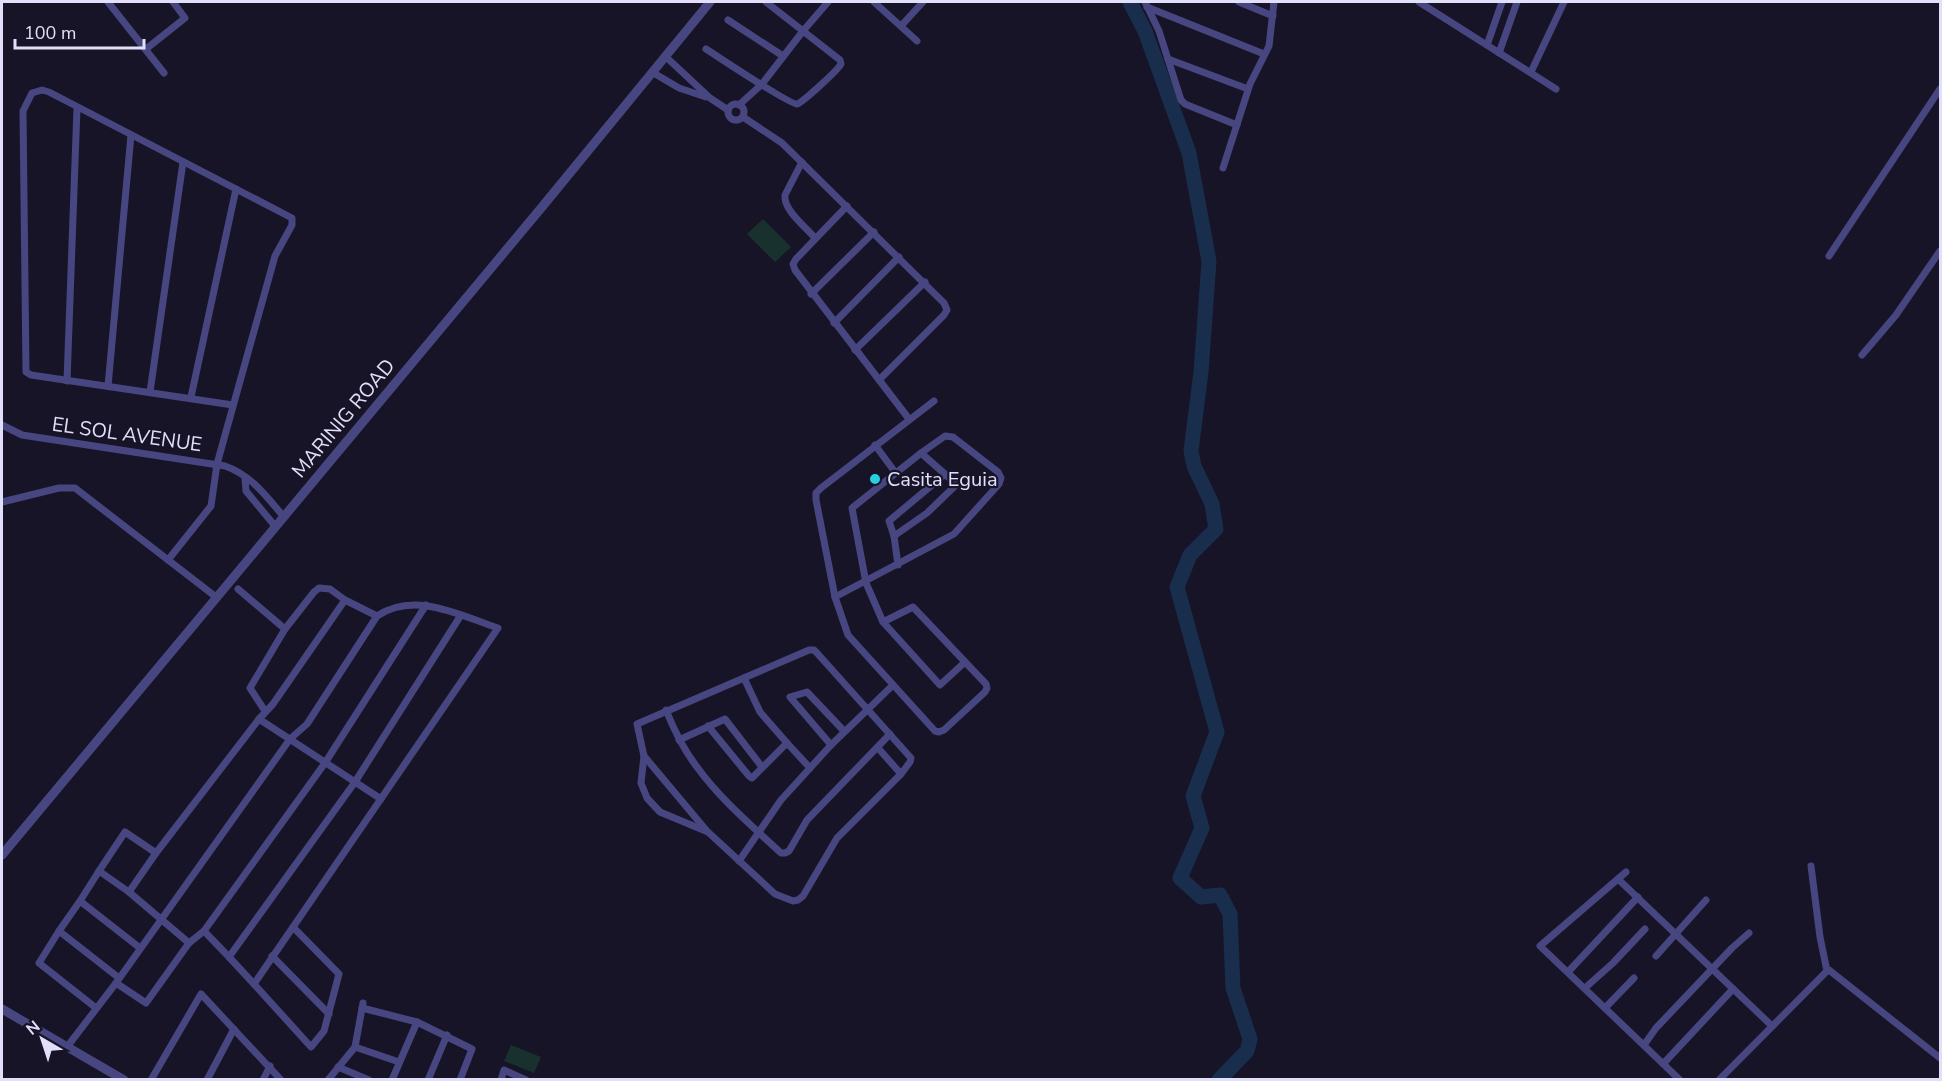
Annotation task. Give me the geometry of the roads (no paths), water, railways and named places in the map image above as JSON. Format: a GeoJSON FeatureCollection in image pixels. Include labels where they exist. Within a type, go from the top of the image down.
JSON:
{"type":"FeatureCollection","features":[{"type":"Feature","properties":{"kind":"street"},"geometry":{"type":"LineString","coordinates":[[108,2],[164,73]]}},
{"type":"Feature","properties":{"kind":"street"},"geometry":{"type":"LineString","coordinates":[[146,49],[185,18],[174,2]]}},
{"type":"Feature","properties":{"kind":"street","name":"MARINIG ROAD"},"geometry":{"type":"LineString","coordinates":[[2,855],[710,2]]}},
{"type":"Feature","properties":{"kind":"street"},"geometry":{"type":"LineString","coordinates":[[705,49],[789,102],[800,103],[842,64],[840,60],[766,2]]}},
{"type":"Feature","properties":{"kind":"street"},"geometry":{"type":"LineString","coordinates":[[740,105],[762,84],[828,2]]}},
{"type":"Feature","properties":{"kind":"street"},"geometry":{"type":"LineString","coordinates":[[877,2],[917,41]]}},
{"type":"Feature","properties":{"kind":"street"},"geometry":{"type":"LineString","coordinates":[[901,26],[923,2]]}},
{"type":"Feature","properties":{"kind":"street"},"geometry":{"type":"LineString","coordinates":[[1239,2],[1273,16]]}},
{"type":"Feature","properties":{"kind":"street"},"geometry":{"type":"LineString","coordinates":[[1223,168],[1248,90],[1269,46],[1274,2]]}},
{"type":"Feature","properties":{"kind":"street"},"geometry":{"type":"LineString","coordinates":[[1419,2],[1556,88]]}},
{"type":"Feature","properties":{"kind":"street"},"geometry":{"type":"LineString","coordinates":[[1487,45],[1502,2]]}},
{"type":"Feature","properties":{"kind":"street"},"geometry":{"type":"LineString","coordinates":[[1499,52],[1517,2]]}},
{"type":"Feature","properties":{"kind":"street"},"geometry":{"type":"LineString","coordinates":[[1532,72],[1564,2]]}},
{"type":"Feature","properties":{"kind":"street"},"geometry":{"type":"LineString","coordinates":[[1146,4],[1264,54]]}},
{"type":"Feature","properties":{"kind":"street"},"geometry":{"type":"LineString","coordinates":[[1146,4],[1159,31],[1181,100],[1185,104],[1237,125]]}},
{"type":"Feature","properties":{"kind":"street"},"geometry":{"type":"LineString","coordinates":[[728,21],[783,56]]}},
{"type":"Feature","properties":{"kind":"street"},"geometry":{"type":"LineString","coordinates":[[665,56],[710,98],[728,110],[728,115],[733,120],[743,117]]}},
{"type":"Feature","properties":{"kind":"street"},"geometry":{"type":"LineString","coordinates":[[1168,58],[1248,90]]}},
{"type":"Feature","properties":{"kind":"street"},"geometry":{"type":"LineString","coordinates":[[652,72],[679,88],[710,98]]}},
{"type":"Feature","properties":{"kind":"street"},"geometry":{"type":"LineString","coordinates":[[1829,256],[1941,89]]}},
{"type":"Feature","properties":{"kind":"street"},"geometry":{"type":"LineString","coordinates":[[168,560],[211,506],[217,464],[233,405],[275,256],[292,225],[292,218],[42,90],[32,93],[23,111],[26,372],[31,375],[67,381],[191,397],[233,405]]}},
{"type":"Feature","properties":{"kind":"street"},"geometry":{"type":"LineString","coordinates":[[728,110],[734,104],[740,105],[743,109],[743,117]]}},
{"type":"Feature","properties":{"kind":"street"},"geometry":{"type":"LineString","coordinates":[[67,381],[77,108]]}},
{"type":"Feature","properties":{"kind":"street"},"geometry":{"type":"LineString","coordinates":[[743,117],[782,143],[944,303],[947,310],[879,380]]}},
{"type":"Feature","properties":{"kind":"street"},"geometry":{"type":"LineString","coordinates":[[108,386],[131,135]]}},
{"type":"Feature","properties":{"kind":"street"},"geometry":{"type":"LineString","coordinates":[[150,392],[183,162]]}},
{"type":"Feature","properties":{"kind":"street"},"geometry":{"type":"LineString","coordinates":[[802,162],[784,200],[787,207],[815,238]]}},
{"type":"Feature","properties":{"kind":"street"},"geometry":{"type":"LineString","coordinates":[[191,397],[236,189]]}},
{"type":"Feature","properties":{"kind":"street"},"geometry":{"type":"LineString","coordinates":[[847,206],[793,264],[811,294],[909,419]]}},
{"type":"Feature","properties":{"kind":"street"},"geometry":{"type":"LineString","coordinates":[[811,294],[874,232]]}},
{"type":"Feature","properties":{"kind":"street"},"geometry":{"type":"LineString","coordinates":[[1862,355],[1896,315],[1941,251]]}},
{"type":"Feature","properties":{"kind":"street"},"geometry":{"type":"LineString","coordinates":[[834,323],[899,257]]}},
{"type":"Feature","properties":{"kind":"street"},"geometry":{"type":"LineString","coordinates":[[855,350],[925,282]]}},
{"type":"Feature","properties":{"kind":"street"},"geometry":{"type":"LineString","coordinates":[[883,622],[913,607],[986,684],[987,688],[944,730],[934,731],[848,635],[835,597],[816,493],[934,401]]}},
{"type":"Feature","properties":{"kind":"street","name":"EL SOL AVENUE"},"geometry":{"type":"LineString","coordinates":[[2,425],[22,435],[217,464],[233,469],[256,484],[284,517]]}},
{"type":"Feature","properties":{"kind":"street"},"geometry":{"type":"LineString","coordinates":[[835,597],[866,583],[954,534],[999,484],[1001,478],[998,472],[949,435],[895,472],[852,508],[866,583],[883,622],[940,685],[965,662]]}},
{"type":"Feature","properties":{"kind":"street"},"geometry":{"type":"LineString","coordinates":[[875,445],[895,472]]}},
{"type":"Feature","properties":{"kind":"street"},"geometry":{"type":"LineString","coordinates":[[894,536],[927,513],[955,486],[954,482],[921,453]]}},
{"type":"Feature","properties":{"kind":"street"},"geometry":{"type":"LineString","coordinates":[[898,565],[894,536],[889,521],[944,475]]}},
{"type":"Feature","properties":{"kind":"street"},"geometry":{"type":"LineString","coordinates":[[245,478],[246,491],[275,526]]}},
{"type":"Feature","properties":{"kind":"street"},"geometry":{"type":"LineString","coordinates":[[2,502],[59,488],[75,488],[216,597]]}},
{"type":"Feature","properties":{"kind":"street"},"geometry":{"type":"LineString","coordinates":[[266,711],[250,688],[285,629],[314,592],[319,588],[330,589],[345,600],[377,616]]}},
{"type":"Feature","properties":{"kind":"street"},"geometry":{"type":"LineString","coordinates":[[238,590],[285,629]]}},
{"type":"Feature","properties":{"kind":"street"},"geometry":{"type":"LineString","coordinates":[[129,892],[156,853],[273,704],[345,600]]}},
{"type":"Feature","properties":{"kind":"street"},"geometry":{"type":"LineString","coordinates":[[59,931],[146,1003],[189,943],[204,931],[325,763],[426,605]]}},
{"type":"Feature","properties":{"kind":"street"},"geometry":{"type":"LineString","coordinates":[[67,1047],[118,981],[290,740],[307,724],[377,616],[396,607],[426,605],[498,628],[254,984]]}},
{"type":"Feature","properties":{"kind":"street"},"geometry":{"type":"LineString","coordinates":[[229,957],[355,782],[461,615]]}},
{"type":"Feature","properties":{"kind":"street"},"geometry":{"type":"LineString","coordinates":[[644,756],[708,832],[775,894],[793,901],[802,896],[837,838],[901,774],[911,758],[814,650],[637,724],[644,756],[641,783],[647,798],[660,812],[708,832]]}},
{"type":"Feature","properties":{"kind":"street"},"geometry":{"type":"LineString","coordinates":[[744,678],[760,712],[810,768]]}},
{"type":"Feature","properties":{"kind":"street"},"geometry":{"type":"LineString","coordinates":[[739,861],[781,800],[844,731],[893,685]]}},
{"type":"Feature","properties":{"kind":"street"},"geometry":{"type":"LineString","coordinates":[[831,745],[788,698],[807,692],[844,731]]}},
{"type":"Feature","properties":{"kind":"street"},"geometry":{"type":"LineString","coordinates":[[666,710],[679,740],[697,768],[781,853],[789,850],[807,820],[890,734]]}},
{"type":"Feature","properties":{"kind":"street"},"geometry":{"type":"LineString","coordinates":[[259,719],[381,800]]}},
{"type":"Feature","properties":{"kind":"street"},"geometry":{"type":"LineString","coordinates":[[679,740],[725,719],[762,767]]}},
{"type":"Feature","properties":{"kind":"street"},"geometry":{"type":"LineString","coordinates":[[708,726],[752,778],[786,743]]}},
{"type":"Feature","properties":{"kind":"street"},"geometry":{"type":"LineString","coordinates":[[878,748],[901,774]]}},
{"type":"Feature","properties":{"kind":"street"},"geometry":{"type":"LineString","coordinates":[[96,1008],[39,963],[125,832],[156,853]]}},
{"type":"Feature","properties":{"kind":"street"},"geometry":{"type":"LineString","coordinates":[[1811,866],[1827,971]]}},
{"type":"Feature","properties":{"kind":"street"},"geometry":{"type":"LineString","coordinates":[[99,871],[129,892],[189,943]]}},
{"type":"Feature","properties":{"kind":"street"},"geometry":{"type":"LineString","coordinates":[[1626,872],[1540,946],[1680,1080]]}},
{"type":"Feature","properties":{"kind":"street"},"geometry":{"type":"LineString","coordinates":[[1618,879],[1772,1026]]}},
{"type":"Feature","properties":{"kind":"street"},"geometry":{"type":"LineString","coordinates":[[1568,972],[1638,897]]}},
{"type":"Feature","properties":{"kind":"street"},"geometry":{"type":"LineString","coordinates":[[1656,956],[1706,900]]}},
{"type":"Feature","properties":{"kind":"street"},"geometry":{"type":"LineString","coordinates":[[80,901],[140,948]]}},
{"type":"Feature","properties":{"kind":"street"},"geometry":{"type":"LineString","coordinates":[[204,931],[311,1047],[324,1031],[339,974],[293,927]]}},
{"type":"Feature","properties":{"kind":"street"},"geometry":{"type":"LineString","coordinates":[[1585,988],[1646,929]]}},
{"type":"Feature","properties":{"kind":"street"},"geometry":{"type":"LineString","coordinates":[[1644,1045],[1654,1034],[1656,1028],[1749,933]]}},
{"type":"Feature","properties":{"kind":"street"},"geometry":{"type":"LineString","coordinates":[[272,956],[328,1014]]}},
{"type":"Feature","properties":{"kind":"street"},"geometry":{"type":"LineString","coordinates":[[1827,971],[1829,970],[1941,1058]]}},
{"type":"Feature","properties":{"kind":"street"},"geometry":{"type":"LineString","coordinates":[[1719,1080],[1827,971]]}},
{"type":"Feature","properties":{"kind":"street"},"geometry":{"type":"LineString","coordinates":[[1605,1008],[1635,978]]}},
{"type":"Feature","properties":{"kind":"street"},"geometry":{"type":"LineString","coordinates":[[1663,1064],[1733,989]]}},
{"type":"Feature","properties":{"kind":"street"},"geometry":{"type":"LineString","coordinates":[[151,1080],[201,994],[281,1080]]}},
{"type":"Feature","properties":{"kind":"street"},"geometry":{"type":"LineString","coordinates":[[328,1080],[354,1047],[363,1006],[417,1022],[472,1049],[460,1080]]}},
{"type":"Feature","properties":{"kind":"street"},"geometry":{"type":"LineString","coordinates":[[2,1009],[124,1080]]}},
{"type":"Feature","properties":{"kind":"street"},"geometry":{"type":"LineString","coordinates":[[392,1080],[417,1022]]}},
{"type":"Feature","properties":{"kind":"street"},"geometry":{"type":"LineString","coordinates":[[207,1080],[234,1029]]}},
{"type":"Feature","properties":{"kind":"street"},"geometry":{"type":"LineString","coordinates":[[428,1080],[447,1035]]}},
{"type":"Feature","properties":{"kind":"street"},"geometry":{"type":"LineString","coordinates":[[354,1047],[399,1062]]}},
{"type":"Feature","properties":{"kind":"street"},"geometry":{"type":"LineString","coordinates":[[263,1080],[270,1066]]}},
{"type":"Feature","properties":{"kind":"street"},"geometry":{"type":"LineString","coordinates":[[338,1067],[369,1080]]}},
{"type":"Feature","properties":{"kind":"street"},"geometry":{"type":"LineString","coordinates":[[501,1080],[504,1070],[526,1080]]}},
{"type":"Feature","properties":{"kind":"waterway"},"geometry":{"type":"LineString","coordinates":[[1130,2],[1145,31],[1189,153],[1209,261],[1201,372],[1191,451],[1194,466],[1212,504],[1216,529],[1190,555],[1177,587],[1217,732],[1193,796],[1202,828],[1180,878],[1201,897],[1220,895],[1230,914],[1233,988],[1250,1039],[1247,1051],[1219,1080]]}},
{"type":"Feature","properties":{"kind":"place","name":"Casita Eguia"},"geometry":{"type":"Point","coordinates":[875,479]}}]}
